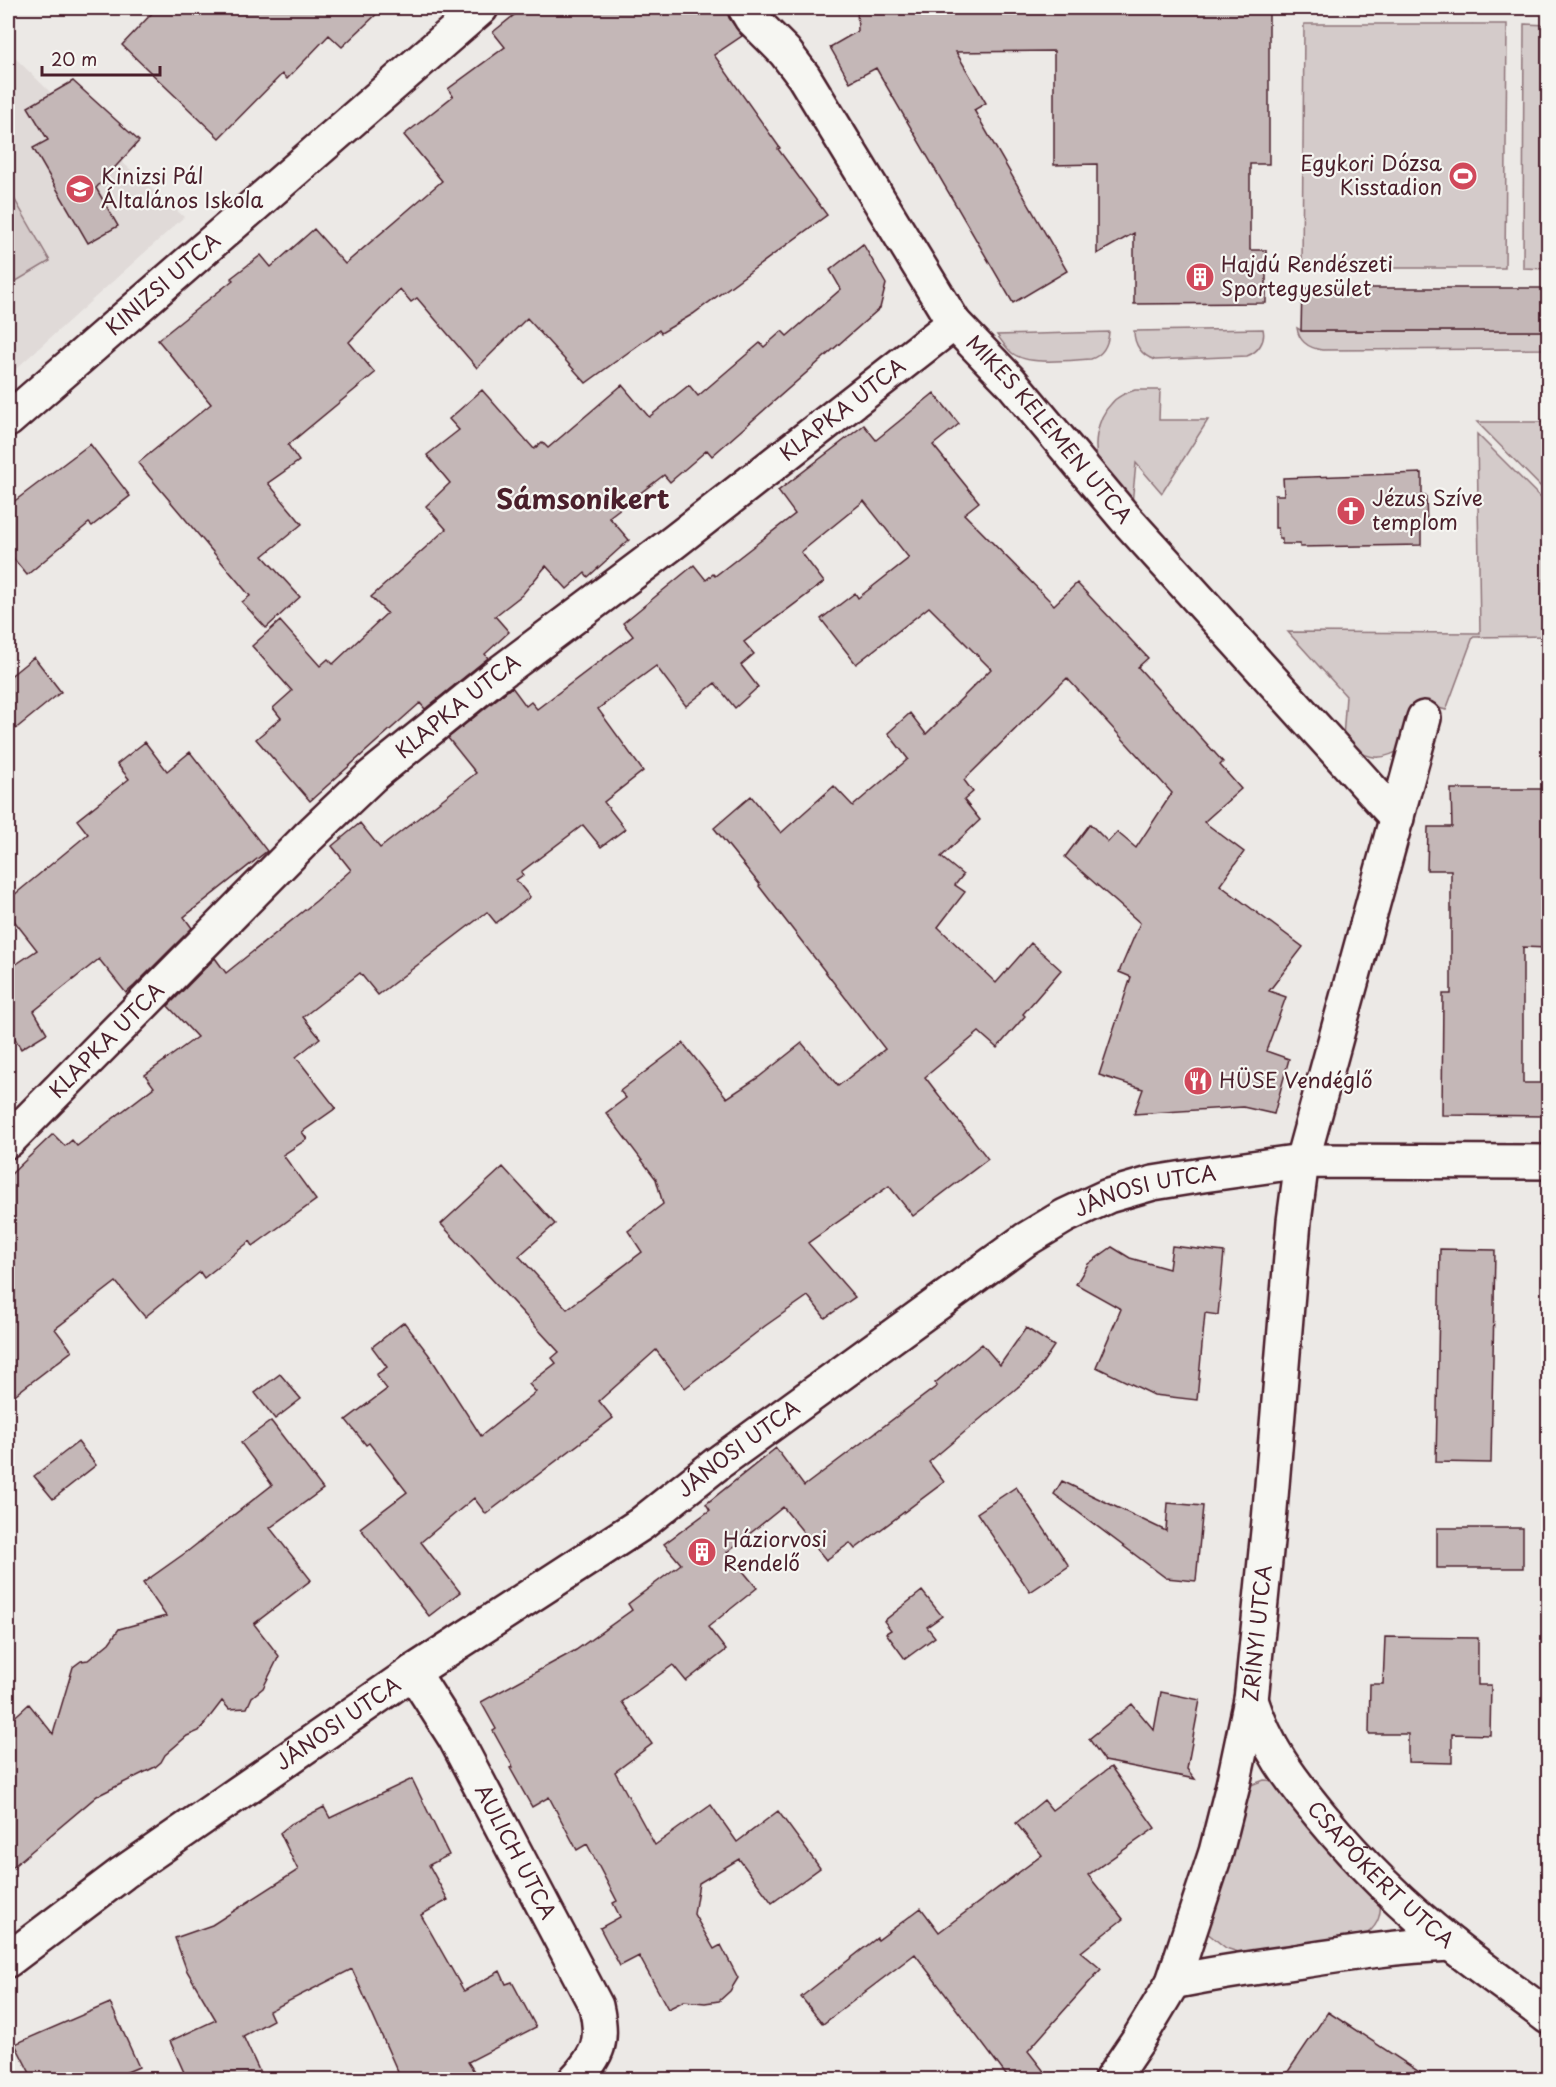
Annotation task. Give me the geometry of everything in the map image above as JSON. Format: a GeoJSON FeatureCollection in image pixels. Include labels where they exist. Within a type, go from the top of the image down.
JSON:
{"type":"FeatureCollection","features":[{"type":"Feature","properties":{"kind":"street","name":"KINIZSI UTCA"},"geometry":{"type":"LineString","coordinates":[[8,420],[482,8]]}},
{"type":"Feature","properties":{"kind":"street","name":"MIKES KELEMEN UTCA"},"geometry":{"type":"LineString","coordinates":[[745,8],[751,18],[784,52],[804,77],[954,323],[1011,382],[1133,526],[1397,818]]}},
{"type":"Feature","properties":{"kind":"street","name":"KLAPKA UTCA"},"geometry":{"type":"LineString","coordinates":[[8,1142],[307,838],[379,770],[493,678],[674,542],[954,323]]}},
{"type":"Feature","properties":{"kind":"street"},"geometry":{"type":"LineString","coordinates":[[1302,1161],[1424,717]]}},
{"type":"Feature","properties":{"kind":"street","name":"JÁNOSI UTCA"},"geometry":{"type":"LineString","coordinates":[[8,1960],[123,1873],[413,1672],[641,1524],[798,1404],[1025,1240],[1065,1216],[1108,1196],[1154,1183],[1302,1161],[1548,1162]]}},
{"type":"Feature","properties":{"kind":"street","name":"ZRÍNYI UTCA"},"geometry":{"type":"LineString","coordinates":[[1111,2079],[1173,1982],[1216,1852],[1251,1700],[1269,1521],[1294,1221],[1302,1161]]}},
{"type":"Feature","properties":{"kind":"street","name":"AULICH UTCA"},"geometry":{"type":"LineString","coordinates":[[413,1672],[454,1738],[592,1997],[598,2016],[600,2038],[598,2048],[593,2058],[575,2079]]}},
{"type":"Feature","properties":{"kind":"street","name":"CSAPÓKERT UTCA"},"geometry":{"type":"LineString","coordinates":[[1251,1700],[1260,1727],[1274,1754],[1305,1797],[1337,1835],[1383,1884],[1451,1944],[1548,2017]]}},
{"type":"Feature","properties":{"kind":"street"},"geometry":{"type":"LineString","coordinates":[[1173,1982],[1205,1975],[1383,1949],[1451,1944]]}},
{"type":"Feature","properties":{"kind":"shaded area"},"geometry":{"type":"Polygon","coordinates":[[[1304,24],[1507,24],[1505,268],[1302,268],[1304,24]]]}},
{"type":"Feature","properties":{"kind":"shaded area"},"geometry":{"type":"Polygon","coordinates":[[[1524,24],[1548,25],[1548,269],[1523,268],[1524,24]]]}},
{"type":"Feature","properties":{"kind":"shaded area","name":"Kinizsi Pál Általános Iskola"},"geometry":{"type":"Polygon","coordinates":[[[8,51],[121,161],[184,217],[8,376],[8,51]]]}},
{"type":"Feature","properties":{"kind":"shaded area"},"geometry":{"type":"Polygon","coordinates":[[[8,188],[50,261],[8,286],[8,188]]]}},
{"type":"Feature","properties":{"kind":"shaded area"},"geometry":{"type":"Polygon","coordinates":[[[1297,328],[1302,331],[1548,331],[1548,349],[1322,350],[1305,344],[1297,328]]]}},
{"type":"Feature","properties":{"kind":"shaded area"},"geometry":{"type":"Polygon","coordinates":[[[1263,329],[1260,346],[1247,356],[1155,360],[1146,356],[1140,349],[1135,341],[1134,331],[1263,329]]]}},
{"type":"Feature","properties":{"kind":"shaded area"},"geometry":{"type":"Polygon","coordinates":[[[1109,332],[1104,349],[1099,355],[1091,359],[1061,361],[1028,360],[1019,357],[1010,351],[997,335],[1109,332]]]}},
{"type":"Feature","properties":{"kind":"shaded area"},"geometry":{"type":"Polygon","coordinates":[[[1135,390],[1160,390],[1159,420],[1208,420],[1162,493],[1136,463],[1132,504],[1101,467],[1096,452],[1096,443],[1099,425],[1106,410],[1113,401],[1135,390]]]}},
{"type":"Feature","properties":{"kind":"shaded area"},"geometry":{"type":"Polygon","coordinates":[[[1477,422],[1548,422],[1548,494],[1477,422]]]}},
{"type":"Feature","properties":{"kind":"shaded area"},"geometry":{"type":"Polygon","coordinates":[[[1477,434],[1548,505],[1548,636],[1473,637],[1446,710],[1421,703],[1403,748],[1386,756],[1364,754],[1343,738],[1346,696],[1288,632],[1480,633],[1477,434]]]}},
{"type":"Feature","properties":{"kind":"shaded area"},"geometry":{"type":"Polygon","coordinates":[[[1264,1780],[1277,1781],[1380,1899],[1377,1922],[1361,1938],[1244,1954],[1226,1948],[1206,1932],[1245,1790],[1264,1780]]]}},
{"type":"Feature","properties":{"kind":"building"},"geometry":{"type":"Polygon","coordinates":[[[157,8],[383,8],[342,47],[329,35],[287,79],[282,74],[219,138],[122,45],[157,8]]]}},
{"type":"Feature","properties":{"kind":"building"},"geometry":{"type":"Polygon","coordinates":[[[523,8],[726,8],[729,18],[742,36],[714,55],[780,148],[778,149],[827,215],[693,314],[661,333],[659,330],[586,383],[527,318],[477,368],[417,298],[411,302],[400,289],[349,342],[375,373],[288,445],[299,461],[268,483],[302,524],[263,556],[300,597],[266,628],[242,602],[250,596],[138,463],[211,404],[158,340],[261,255],[271,267],[314,229],[345,264],[442,181],[404,135],[453,96],[448,89],[505,47],[493,32],[523,8]]]}},
{"type":"Feature","properties":{"kind":"building"},"geometry":{"type":"Polygon","coordinates":[[[857,8],[1269,8],[1269,164],[1250,164],[1250,250],[1266,250],[1266,303],[1134,304],[1134,233],[1097,254],[1097,164],[1054,165],[1054,51],[956,52],[986,103],[974,110],[1067,271],[1013,303],[876,68],[850,82],[830,47],[858,31],[857,8]]]}},
{"type":"Feature","properties":{"kind":"building"},"geometry":{"type":"Polygon","coordinates":[[[73,81],[139,141],[96,188],[118,226],[88,243],[33,148],[48,140],[28,107],[73,81]]]}},
{"type":"Feature","properties":{"kind":"building"},"geometry":{"type":"Polygon","coordinates":[[[863,244],[886,284],[880,308],[712,456],[707,450],[670,482],[664,475],[609,517],[629,540],[588,577],[585,573],[567,589],[546,566],[522,595],[495,616],[509,632],[485,654],[488,658],[425,709],[420,703],[310,801],[256,739],[281,718],[273,708],[292,691],[252,646],[280,621],[320,666],[328,659],[333,664],[387,613],[371,597],[446,529],[426,506],[450,483],[427,455],[459,430],[449,419],[482,390],[534,449],[542,442],[548,448],[622,385],[649,417],[689,385],[698,396],[760,343],[764,347],[782,331],[787,336],[841,289],[830,270],[863,244]]]}},
{"type":"Feature","properties":{"kind":"building"},"geometry":{"type":"Polygon","coordinates":[[[1302,288],[1548,288],[1548,331],[1301,331],[1302,288]]]}},
{"type":"Feature","properties":{"kind":"building"},"geometry":{"type":"Polygon","coordinates":[[[934,393],[959,424],[933,445],[979,502],[964,514],[1054,605],[1077,583],[1148,658],[1138,667],[1223,762],[1220,765],[1241,789],[1204,822],[1244,852],[1220,885],[1303,947],[1269,991],[1286,997],[1266,1051],[1289,1059],[1274,1114],[1243,1107],[1134,1114],[1143,1089],[1099,1075],[1131,977],[1119,972],[1140,923],[1065,857],[1090,824],[1108,842],[1117,832],[1136,848],[1172,793],[1067,678],[964,780],[973,792],[964,800],[980,820],[941,857],[963,875],[955,885],[965,892],[938,927],[996,983],[1031,943],[1061,970],[997,1048],[979,1032],[925,1077],[988,1159],[913,1216],[889,1186],[808,1243],[855,1297],[825,1318],[808,1296],[685,1388],[656,1350],[599,1401],[613,1418],[486,1514],[474,1498],[421,1542],[460,1592],[429,1616],[360,1528],[407,1492],[369,1443],[366,1445],[346,1420],[387,1389],[376,1375],[387,1367],[372,1347],[404,1322],[429,1355],[481,1436],[536,1392],[529,1384],[556,1363],[552,1358],[559,1352],[441,1224],[503,1167],[555,1224],[519,1256],[567,1309],[642,1252],[628,1231],[663,1204],[656,1179],[606,1113],[626,1098],[620,1091],[683,1043],[727,1098],[759,1077],[802,1043],[838,1086],[885,1049],[714,828],[751,796],[781,833],[834,786],[853,806],[908,759],[888,733],[910,713],[926,734],[991,669],[929,607],[856,664],[821,619],[855,593],[858,598],[909,558],[864,501],[801,552],[824,582],[744,642],[754,654],[741,665],[758,687],[735,708],[715,683],[686,706],[656,666],[598,709],[643,771],[604,802],[625,829],[601,847],[583,825],[521,872],[523,875],[516,880],[530,897],[496,923],[487,912],[378,995],[360,973],[303,1017],[320,1038],[296,1057],[336,1108],[302,1132],[307,1139],[283,1155],[316,1200],[253,1246],[250,1241],[204,1278],[200,1272],[145,1317],[116,1282],[55,1329],[72,1351],[8,1400],[8,1177],[53,1134],[65,1146],[72,1140],[77,1146],[154,1087],[145,1075],[197,1037],[168,1006],[215,958],[226,973],[351,870],[332,846],[360,823],[380,848],[476,773],[448,738],[512,687],[526,706],[531,702],[537,709],[633,636],[623,623],[694,565],[706,580],[713,574],[715,576],[795,514],[778,491],[864,425],[876,440],[934,393]]]}},
{"type":"Feature","properties":{"kind":"building"},"geometry":{"type":"Polygon","coordinates":[[[90,444],[130,496],[92,526],[89,523],[27,575],[8,552],[8,506],[90,444]]]}},
{"type":"Feature","properties":{"kind":"building","name":"Jézus Szíve templom"},"geometry":{"type":"Polygon","coordinates":[[[1422,473],[1422,496],[1426,496],[1427,526],[1421,526],[1421,545],[1300,547],[1300,544],[1282,544],[1282,538],[1279,538],[1278,528],[1275,528],[1275,495],[1284,495],[1283,478],[1422,473]]]}},
{"type":"Feature","properties":{"kind":"building"},"geometry":{"type":"Polygon","coordinates":[[[34,657],[61,692],[8,735],[8,678],[34,657]]]}},
{"type":"Feature","properties":{"kind":"building"},"geometry":{"type":"Polygon","coordinates":[[[145,742],[167,771],[190,752],[267,851],[184,917],[192,928],[126,993],[99,959],[34,1011],[47,1033],[21,1049],[10,1030],[8,1032],[8,967],[9,969],[37,950],[8,913],[8,900],[88,834],[77,820],[129,779],[117,764],[145,742]]]}},
{"type":"Feature","properties":{"kind":"building"},"geometry":{"type":"Polygon","coordinates":[[[1451,789],[1548,789],[1548,948],[1523,947],[1523,1083],[1548,1083],[1548,1116],[1442,1115],[1443,994],[1451,994],[1451,870],[1427,870],[1428,827],[1452,827],[1451,789]]]}},
{"type":"Feature","properties":{"kind":"building"},"geometry":{"type":"Polygon","coordinates":[[[1172,1246],[1224,1252],[1218,1315],[1205,1313],[1197,1400],[1154,1395],[1096,1367],[1121,1309],[1076,1284],[1088,1264],[1112,1247],[1130,1258],[1169,1269],[1172,1246]]]}},
{"type":"Feature","properties":{"kind":"building"},"geometry":{"type":"Polygon","coordinates":[[[1440,1249],[1495,1250],[1491,1463],[1436,1462],[1440,1249]]]}},
{"type":"Feature","properties":{"kind":"building"},"geometry":{"type":"Polygon","coordinates":[[[1026,1328],[1054,1346],[1037,1371],[929,1462],[944,1482],[855,1549],[850,1543],[826,1560],[783,1507],[727,1552],[757,1588],[708,1627],[726,1650],[686,1681],[673,1665],[622,1702],[652,1744],[615,1772],[655,1845],[711,1805],[737,1842],[778,1811],[820,1868],[772,1903],[739,1859],[699,1883],[694,1914],[714,1949],[721,1945],[738,1978],[730,1991],[719,2001],[705,2003],[684,2001],[668,2009],[639,1956],[620,1966],[600,1928],[620,1917],[613,1903],[617,1901],[587,1844],[577,1850],[549,1797],[532,1807],[510,1768],[513,1767],[493,1731],[496,1729],[481,1702],[576,1650],[632,1610],[628,1604],[681,1564],[664,1544],[710,1510],[706,1504],[776,1448],[804,1486],[937,1386],[935,1383],[982,1344],[1000,1365],[1026,1328]]]}},
{"type":"Feature","properties":{"kind":"building"},"geometry":{"type":"Polygon","coordinates":[[[280,1374],[301,1399],[275,1419],[255,1393],[280,1374]]]}},
{"type":"Feature","properties":{"kind":"building"},"geometry":{"type":"Polygon","coordinates":[[[271,1421],[323,1489],[270,1528],[311,1580],[254,1624],[279,1656],[263,1688],[252,1697],[247,1708],[229,1709],[222,1701],[199,1731],[187,1736],[155,1767],[97,1796],[8,1871],[8,1723],[29,1704],[53,1734],[73,1667],[81,1661],[88,1660],[109,1643],[119,1629],[166,1616],[143,1583],[272,1485],[241,1443],[271,1421]]]}},
{"type":"Feature","properties":{"kind":"building"},"geometry":{"type":"Polygon","coordinates":[[[78,1442],[96,1465],[53,1499],[34,1476],[78,1442]]]}},
{"type":"Feature","properties":{"kind":"building"},"geometry":{"type":"Polygon","coordinates":[[[1062,1481],[1166,1531],[1168,1503],[1203,1506],[1196,1581],[1166,1578],[1054,1494],[1062,1481]]]}},
{"type":"Feature","properties":{"kind":"building"},"geometry":{"type":"Polygon","coordinates":[[[1016,1487],[1069,1566],[1030,1592],[977,1513],[1016,1487]]]}},
{"type":"Feature","properties":{"kind":"building"},"geometry":{"type":"Polygon","coordinates":[[[1437,1528],[1523,1528],[1523,1568],[1437,1568],[1437,1528]]]}},
{"type":"Feature","properties":{"kind":"building"},"geometry":{"type":"Polygon","coordinates":[[[922,1591],[942,1616],[927,1627],[935,1637],[905,1659],[886,1633],[891,1630],[884,1621],[922,1591]]]}},
{"type":"Feature","properties":{"kind":"building"},"geometry":{"type":"Polygon","coordinates":[[[1385,1637],[1478,1638],[1478,1685],[1491,1685],[1490,1735],[1452,1734],[1452,1763],[1408,1762],[1408,1734],[1369,1734],[1370,1684],[1383,1684],[1385,1637]]]}},
{"type":"Feature","properties":{"kind":"building"},"geometry":{"type":"Polygon","coordinates":[[[1161,1692],[1200,1700],[1187,1769],[1195,1779],[1105,1761],[1089,1739],[1132,1704],[1154,1730],[1161,1692]]]}},
{"type":"Feature","properties":{"kind":"building"},"geometry":{"type":"Polygon","coordinates":[[[1111,1767],[1155,1828],[1088,1875],[1123,1919],[1081,1952],[1101,1969],[1028,2051],[1050,2079],[1009,2079],[915,1954],[823,2024],[801,1997],[877,1938],[878,1940],[921,1908],[939,1932],[1042,1855],[1016,1823],[1044,1800],[1052,1810],[1111,1767]]]}},
{"type":"Feature","properties":{"kind":"building"},"geometry":{"type":"Polygon","coordinates":[[[412,1779],[449,1855],[429,1865],[448,1900],[421,1915],[464,1991],[500,1971],[506,1984],[512,1982],[536,2027],[468,2062],[479,2079],[401,2079],[352,1969],[269,2011],[273,2020],[243,2036],[263,2079],[187,2079],[170,2041],[216,2020],[187,1971],[175,1938],[212,1925],[298,1870],[280,1833],[291,1824],[324,1807],[330,1818],[412,1779]]]}},
{"type":"Feature","properties":{"kind":"building"},"geometry":{"type":"Polygon","coordinates":[[[110,2003],[139,2067],[110,2079],[33,2079],[15,2044],[110,2003]]]}},
{"type":"Feature","properties":{"kind":"building"},"geometry":{"type":"Polygon","coordinates":[[[1328,2012],[1430,2079],[1283,2079],[1328,2012]]]}},
{"type":"Feature","properties":{"kind":"place","name":"Egykori Dózsa Kisstadion"},"geometry":{"type":"Point","coordinates":[1463,176]}},
{"type":"Feature","properties":{"kind":"place","name":"Kinizsi Pál Általános Iskola"},"geometry":{"type":"Point","coordinates":[80,189]}},
{"type":"Feature","properties":{"kind":"place","name":"Hajdú Rendészeti Sportegyesület"},"geometry":{"type":"Point","coordinates":[1200,277]}},
{"type":"Feature","properties":{"kind":"place","name":"Jézus Szíve templom"},"geometry":{"type":"Point","coordinates":[1351,511]}},
{"type":"Feature","properties":{"kind":"place","name":"HÜSE Vendéglő"},"geometry":{"type":"Point","coordinates":[1198,1081]}},
{"type":"Feature","properties":{"kind":"place","name":"Háziorvosi Rendelő"},"geometry":{"type":"Point","coordinates":[702,1552]}},
{"type":"Feature","properties":{"kind":"district","name":"Sámsonikert"},"geometry":{"type":"Point","coordinates":[583,500]}}]}
